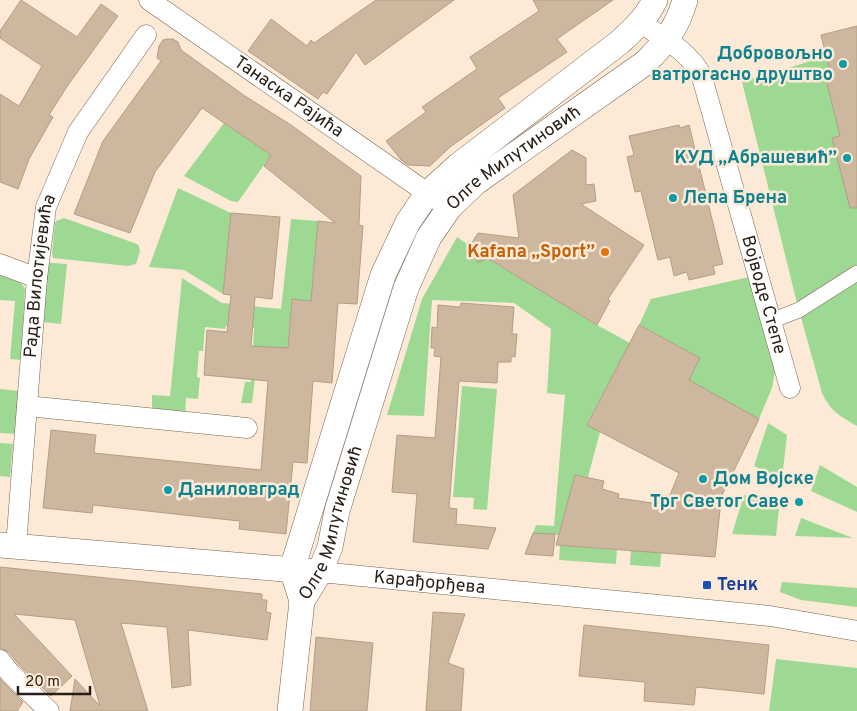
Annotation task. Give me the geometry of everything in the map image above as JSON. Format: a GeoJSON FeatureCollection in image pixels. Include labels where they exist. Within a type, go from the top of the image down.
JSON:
{"type":"FeatureCollection","features":[{"type":"Feature","properties":{"kind":"street","name":"Танаска Рајића"},"geometry":{"type":"LineString","coordinates":[[149,0],[449,208]]}},
{"type":"Feature","properties":{"kind":"street"},"geometry":{"type":"LineString","coordinates":[[641,22],[655,0]]}},
{"type":"Feature","properties":{"kind":"street"},"geometry":{"type":"LineString","coordinates":[[667,41],[685,0]]}},
{"type":"Feature","properties":{"kind":"street","name":"Олге Милутиновић"},"geometry":{"type":"LineString","coordinates":[[302,601],[292,569],[383,275],[408,222],[427,194],[459,165],[620,42],[641,22]]}},
{"type":"Feature","properties":{"kind":"street","name":"Војводе Степе"},"geometry":{"type":"LineString","coordinates":[[641,22],[684,52],[701,74],[790,388]]}},
{"type":"Feature","properties":{"kind":"street","name":"Рада Вилотијевића"},"geometry":{"type":"LineString","coordinates":[[8,545],[27,406],[37,278],[46,207],[78,132],[146,35]]}},
{"type":"Feature","properties":{"kind":"street","name":"Олге Милутиновић"},"geometry":{"type":"LineString","coordinates":[[302,601],[320,572],[330,547],[337,511],[406,288],[429,237],[449,208],[476,182],[633,73],[667,41]]}},
{"type":"Feature","properties":{"kind":"street"},"geometry":{"type":"LineString","coordinates":[[0,264],[37,278]]}},
{"type":"Feature","properties":{"kind":"street"},"geometry":{"type":"LineString","coordinates":[[771,321],[799,310],[857,273]]}},
{"type":"Feature","properties":{"kind":"street"},"geometry":{"type":"LineString","coordinates":[[27,406],[247,428]]}},
{"type":"Feature","properties":{"kind":"street","name":"Карађорђева"},"geometry":{"type":"LineString","coordinates":[[8,545],[292,569],[770,616],[857,631]]}},
{"type":"Feature","properties":{"kind":"street"},"geometry":{"type":"LineString","coordinates":[[290,711],[302,601]]}},
{"type":"Feature","properties":{"kind":"street"},"geometry":{"type":"LineString","coordinates":[[0,660],[10,673],[49,711]]}},
{"type":"Feature","properties":{"kind":"green space"},"geometry":{"type":"Polygon","coordinates":[[[827,56],[830,72],[825,75],[840,136],[832,138],[857,179],[857,426],[833,409],[822,393],[797,303],[742,82],[827,56]]]}},
{"type":"Feature","properties":{"kind":"green space"},"geometry":{"type":"Polygon","coordinates":[[[224,123],[271,155],[238,202],[231,201],[184,176],[224,123]]]}},
{"type":"Feature","properties":{"kind":"green space"},"geometry":{"type":"Polygon","coordinates":[[[178,188],[231,213],[223,294],[184,270],[149,267],[178,188]]]}},
{"type":"Feature","properties":{"kind":"green space"},"geometry":{"type":"Polygon","coordinates":[[[64,218],[137,244],[140,251],[136,264],[128,266],[53,258],[55,223],[64,218]]]}},
{"type":"Feature","properties":{"kind":"green space"},"geometry":{"type":"Polygon","coordinates":[[[291,219],[318,221],[311,301],[292,299],[285,379],[257,363],[252,403],[241,403],[245,382],[251,382],[254,328],[226,326],[225,329],[205,327],[203,351],[199,351],[197,377],[200,378],[198,399],[186,398],[185,415],[152,409],[152,395],[170,396],[182,278],[222,303],[281,309],[291,219]]]}},
{"type":"Feature","properties":{"kind":"green space"},"geometry":{"type":"Polygon","coordinates":[[[457,237],[470,246],[477,262],[489,259],[630,343],[587,424],[600,432],[588,477],[575,475],[560,535],[533,533],[536,525],[554,526],[565,395],[547,393],[551,329],[514,303],[432,300],[424,416],[387,415],[422,299],[457,237]]]}},
{"type":"Feature","properties":{"kind":"green space"},"geometry":{"type":"Polygon","coordinates":[[[39,262],[67,264],[61,324],[33,321],[39,262]]]}},
{"type":"Feature","properties":{"kind":"green space"},"geometry":{"type":"Polygon","coordinates":[[[0,273],[20,281],[25,289],[21,360],[10,359],[15,301],[0,300],[0,273]]]}},
{"type":"Feature","properties":{"kind":"green space"},"geometry":{"type":"Polygon","coordinates":[[[758,275],[779,350],[772,388],[759,419],[688,381],[700,358],[639,325],[651,299],[758,275]]]}},
{"type":"Feature","properties":{"kind":"green space"},"geometry":{"type":"Polygon","coordinates":[[[462,386],[497,389],[487,510],[473,509],[474,498],[453,497],[462,386]]]}},
{"type":"Feature","properties":{"kind":"green space"},"geometry":{"type":"Polygon","coordinates":[[[0,389],[19,391],[15,434],[0,433],[0,389]]]}},
{"type":"Feature","properties":{"kind":"green space"},"geometry":{"type":"Polygon","coordinates":[[[768,423],[787,435],[782,479],[754,466],[768,423]]]}},
{"type":"Feature","properties":{"kind":"green space"},"geometry":{"type":"Polygon","coordinates":[[[0,443],[13,444],[10,477],[0,476],[0,443]]]}},
{"type":"Feature","properties":{"kind":"green space"},"geometry":{"type":"Polygon","coordinates":[[[820,465],[857,487],[857,512],[811,491],[820,465]]]}},
{"type":"Feature","properties":{"kind":"green space"},"geometry":{"type":"Polygon","coordinates":[[[744,495],[779,509],[776,536],[732,534],[744,495]]]}},
{"type":"Feature","properties":{"kind":"green space"},"geometry":{"type":"Polygon","coordinates":[[[801,518],[853,538],[795,536],[801,518]]]}},
{"type":"Feature","properties":{"kind":"green space"},"geometry":{"type":"Polygon","coordinates":[[[560,545],[617,550],[616,564],[559,560],[560,545]]]}},
{"type":"Feature","properties":{"kind":"green space"},"geometry":{"type":"Polygon","coordinates":[[[662,546],[660,567],[630,565],[631,550],[662,546]]]}},
{"type":"Feature","properties":{"kind":"green space"},"geometry":{"type":"Polygon","coordinates":[[[782,582],[857,588],[857,607],[801,600],[780,592],[782,582]]]}},
{"type":"Feature","properties":{"kind":"green space"},"geometry":{"type":"Polygon","coordinates":[[[776,659],[857,668],[857,711],[769,711],[776,659]]]}},
{"type":"Feature","properties":{"kind":"building"},"geometry":{"type":"Polygon","coordinates":[[[21,0],[77,37],[101,4],[118,16],[68,85],[49,115],[53,117],[29,159],[18,189],[0,182],[0,94],[19,106],[42,66],[0,38],[0,31],[21,0]]]}},
{"type":"Feature","properties":{"kind":"building"},"geometry":{"type":"Polygon","coordinates":[[[376,0],[454,0],[365,65],[356,52],[327,94],[323,92],[318,99],[248,51],[271,19],[307,46],[311,40],[314,43],[376,0]]]}},
{"type":"Feature","properties":{"kind":"building"},"geometry":{"type":"Polygon","coordinates":[[[533,0],[613,0],[557,39],[567,52],[498,98],[505,108],[450,147],[430,166],[408,165],[401,160],[386,141],[426,112],[422,107],[477,69],[470,57],[539,11],[533,0]]]}},
{"type":"Feature","properties":{"kind":"building","name":"Добровољно ватрогасно друштво"},"geometry":{"type":"Polygon","coordinates":[[[857,26],[857,208],[850,208],[832,138],[840,136],[825,75],[830,72],[821,35],[857,26]]]}},
{"type":"Feature","properties":{"kind":"building"},"geometry":{"type":"Polygon","coordinates":[[[173,39],[178,42],[181,50],[245,96],[291,125],[361,176],[359,225],[363,226],[357,304],[338,303],[332,383],[313,381],[307,463],[293,462],[286,534],[239,529],[240,521],[93,505],[92,513],[43,508],[51,430],[96,435],[94,453],[261,470],[268,381],[204,375],[207,330],[227,332],[231,295],[223,294],[231,213],[280,217],[272,299],[255,297],[251,346],[288,348],[292,299],[311,301],[318,221],[335,223],[264,166],[271,155],[202,108],[155,172],[130,233],[74,214],[103,141],[161,61],[157,58],[159,46],[163,40],[173,39]]]}},
{"type":"Feature","properties":{"kind":"building","name":"Лепа Брена"},"geometry":{"type":"Polygon","coordinates":[[[679,125],[680,128],[689,125],[723,264],[713,266],[715,274],[689,280],[687,272],[674,276],[670,257],[658,260],[641,191],[635,192],[627,157],[634,155],[629,136],[679,125]]]}},
{"type":"Feature","properties":{"kind":"building"},"geometry":{"type":"Polygon","coordinates":[[[572,150],[586,158],[586,185],[594,184],[596,201],[581,204],[644,245],[608,299],[610,301],[597,325],[489,259],[477,262],[470,246],[478,233],[519,238],[513,195],[572,150]]]}},
{"type":"Feature","properties":{"kind":"building"},"geometry":{"type":"Polygon","coordinates":[[[461,303],[514,307],[512,334],[517,334],[515,357],[511,356],[511,362],[498,362],[497,383],[459,381],[449,508],[457,509],[456,524],[496,528],[488,549],[413,542],[417,494],[392,492],[397,435],[435,438],[441,357],[434,356],[435,348],[431,348],[432,327],[437,328],[438,305],[460,307],[461,303]]]}},
{"type":"Feature","properties":{"kind":"building"},"geometry":{"type":"Polygon","coordinates":[[[639,325],[700,358],[689,380],[759,419],[723,493],[715,557],[556,545],[575,475],[604,481],[602,489],[619,494],[618,498],[666,505],[679,473],[587,425],[639,325]]]}},
{"type":"Feature","properties":{"kind":"building"},"geometry":{"type":"Polygon","coordinates":[[[533,533],[555,534],[553,556],[525,554],[533,533]]]}},
{"type":"Feature","properties":{"kind":"building"},"geometry":{"type":"Polygon","coordinates":[[[0,567],[262,594],[262,600],[267,600],[266,612],[271,613],[267,640],[188,630],[191,685],[172,688],[167,627],[121,623],[148,711],[70,711],[75,679],[100,706],[75,620],[14,614],[72,676],[51,696],[19,665],[9,652],[0,648],[0,567]]]}},
{"type":"Feature","properties":{"kind":"building"},"geometry":{"type":"Polygon","coordinates":[[[433,612],[465,614],[448,663],[464,669],[461,711],[426,711],[433,612]]]}},
{"type":"Feature","properties":{"kind":"building"},"geometry":{"type":"Polygon","coordinates":[[[584,625],[769,645],[764,694],[696,687],[694,705],[644,701],[645,682],[579,676],[584,625]]]}},
{"type":"Feature","properties":{"kind":"building"},"geometry":{"type":"Polygon","coordinates":[[[316,637],[373,643],[367,711],[310,711],[316,637]]]}},
{"type":"Feature","properties":{"kind":"building"},"geometry":{"type":"Polygon","coordinates":[[[0,679],[23,702],[17,711],[0,711],[0,679]]]}},
{"type":"Feature","properties":{"kind":"place","name":"Добровољно ватрогасно друштво"},"geometry":{"type":"Point","coordinates":[843,64]}},
{"type":"Feature","properties":{"kind":"place","name":"КУД „Абрашевић”"},"geometry":{"type":"Point","coordinates":[847,158]}},
{"type":"Feature","properties":{"kind":"place","name":"Лепа Брена"},"geometry":{"type":"Point","coordinates":[673,198]}},
{"type":"Feature","properties":{"kind":"place","name":"Kafana „Sport”"},"geometry":{"type":"Point","coordinates":[605,252]}},
{"type":"Feature","properties":{"kind":"place","name":"Дом Војске"},"geometry":{"type":"Point","coordinates":[703,479]}},
{"type":"Feature","properties":{"kind":"place","name":"Даниловград"},"geometry":{"type":"Point","coordinates":[168,490]}},
{"type":"Feature","properties":{"kind":"place","name":"Трг Светог Саве"},"geometry":{"type":"Point","coordinates":[799,502]}},
{"type":"Feature","properties":{"kind":"place","name":"Тенк"},"geometry":{"type":"Point","coordinates":[707,585]}}]}
